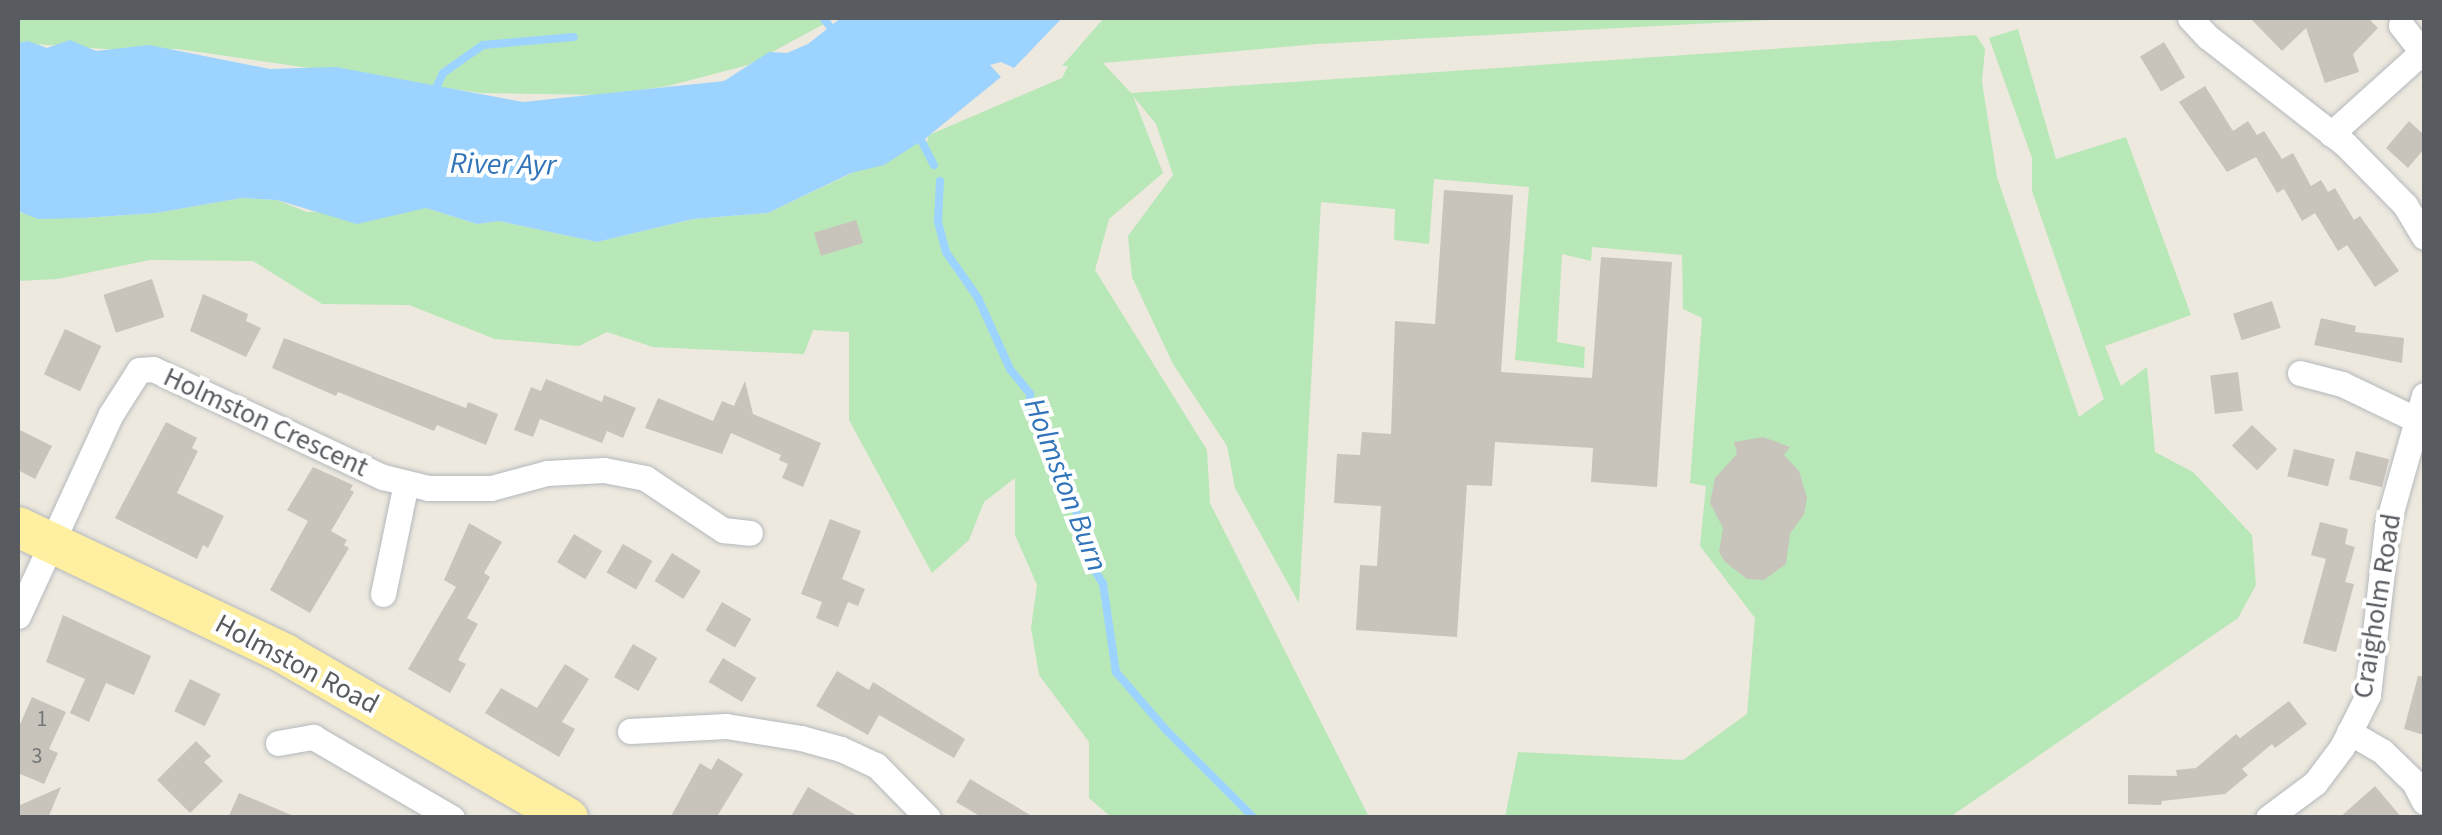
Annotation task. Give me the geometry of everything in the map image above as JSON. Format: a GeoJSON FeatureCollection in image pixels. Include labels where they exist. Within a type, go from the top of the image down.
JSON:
{"type":"FeatureCollection","features":[{"type":"Feature","properties":{"kind":"main road","name":"Holmston Road"},"geometry":{"type":"LineString","coordinates":[[34,534],[331,678],[568,818]]}},
{"type":"Feature","properties":{"kind":"street"},"geometry":{"type":"LineString","coordinates":[[2190,18],[2331,134],[2405,205],[2424,238]]}},
{"type":"Feature","properties":{"kind":"street"},"geometry":{"type":"LineString","coordinates":[[2331,134],[2423,54],[2401,24]]}},
{"type":"Feature","properties":{"kind":"street","name":"Holmston Crescent"},"geometry":{"type":"LineString","coordinates":[[34,534],[138,370],[153,369],[382,477],[428,488],[491,488],[546,473],[604,470],[645,478],[723,530],[750,533]]}},
{"type":"Feature","properties":{"kind":"street"},"geometry":{"type":"LineString","coordinates":[[2300,373],[2342,384],[2418,420]]}},
{"type":"Feature","properties":{"kind":"street","name":"Craigholm Road"},"geometry":{"type":"LineString","coordinates":[[2268,818],[2315,783],[2368,695],[2387,526],[2424,395]]}},
{"type":"Feature","properties":{"kind":"street","name":"Holmston Crescent"},"geometry":{"type":"LineString","coordinates":[[383,594],[406,483]]}},
{"type":"Feature","properties":{"kind":"street"},"geometry":{"type":"LineString","coordinates":[[18,616],[34,534]]}},
{"type":"Feature","properties":{"kind":"street"},"geometry":{"type":"LineString","coordinates":[[630,731],[726,726],[841,749],[876,766],[928,818]]}},
{"type":"Feature","properties":{"kind":"street","name":"Craigholm Road"},"geometry":{"type":"LineString","coordinates":[[2349,732],[2383,752],[2414,782],[2424,802]]}},
{"type":"Feature","properties":{"kind":"street","name":"Holmston Road"},"geometry":{"type":"LineString","coordinates":[[278,743],[313,738],[452,818]]}},
{"type":"Feature","properties":{"kind":"green space"},"geometry":{"type":"Polygon","coordinates":[[[18,18],[835,18],[748,65],[668,86],[605,95],[481,93],[178,49],[120,50],[18,43],[18,18]]]}},
{"type":"Feature","properties":{"kind":"green space"},"geometry":{"type":"Polygon","coordinates":[[[1104,18],[1809,18],[1317,44],[1103,63],[1131,93],[1976,35],[1985,49],[1982,82],[1997,177],[2079,417],[2104,399],[2032,191],[2032,158],[1989,38],[2018,29],[2056,159],[2126,137],[2191,315],[2105,346],[2121,386],[2147,367],[2155,452],[2193,472],[2252,535],[2256,585],[2238,618],[1950,817],[1505,817],[1518,752],[1683,760],[1747,714],[1755,618],[1700,546],[1706,486],[1690,483],[1702,318],[1683,309],[1682,255],[1592,247],[1591,261],[1562,254],[1557,342],[1585,347],[1584,368],[1515,360],[1529,187],[1434,179],[1429,244],[1394,240],[1395,209],[1321,202],[1299,603],[1235,488],[1227,446],[1173,364],[1132,277],[1128,236],[1173,175],[1156,124],[1133,96],[1163,173],[1109,219],[1095,270],[1207,450],[1210,503],[1368,815],[1111,817],[1089,798],[1089,742],[1039,675],[1031,628],[1037,585],[1015,535],[1015,478],[984,502],[969,540],[932,573],[849,420],[849,332],[813,330],[804,354],[653,347],[607,332],[579,346],[495,339],[409,305],[322,304],[253,261],[150,260],[57,279],[18,281],[18,214],[22,213],[83,218],[156,213],[242,198],[277,200],[307,212],[426,208],[477,224],[499,221],[597,242],[693,219],[768,213],[915,143],[926,145],[929,135],[1062,78],[1068,66],[1062,66],[1104,18]]]}},
{"type":"Feature","properties":{"kind":"water","name":"River Ayr"},"geometry":{"type":"Polygon","coordinates":[[[841,18],[1062,18],[1014,68],[1001,62],[990,65],[1001,77],[926,138],[884,165],[851,173],[768,213],[693,219],[597,242],[499,221],[477,224],[426,208],[357,224],[277,200],[242,198],[156,213],[83,218],[38,219],[18,211],[18,43],[28,41],[47,48],[70,40],[96,51],[149,45],[270,69],[336,67],[523,102],[724,81],[769,52],[787,53],[808,44],[841,18]]]}},
{"type":"Feature","properties":{"kind":"building"},"geometry":{"type":"Polygon","coordinates":[[[2250,18],[2368,18],[2378,28],[2353,54],[2359,72],[2325,83],[2306,28],[2282,51],[2250,18]]]}},
{"type":"Feature","properties":{"kind":"building"},"geometry":{"type":"Polygon","coordinates":[[[2164,42],[2185,77],[2161,92],[2140,56],[2164,42]]]}},
{"type":"Feature","properties":{"kind":"building"},"geometry":{"type":"Polygon","coordinates":[[[2205,86],[2233,131],[2248,121],[2257,135],[2264,131],[2282,159],[2293,153],[2311,186],[2321,180],[2328,192],[2335,188],[2354,220],[2360,216],[2399,271],[2375,287],[2347,245],[2338,251],[2315,213],[2302,221],[2284,189],[2277,193],[2256,157],[2227,172],[2179,102],[2205,86]]]}},
{"type":"Feature","properties":{"kind":"building"},"geometry":{"type":"Polygon","coordinates":[[[2409,121],[2424,135],[2424,149],[2408,168],[2386,148],[2409,121]]]}},
{"type":"Feature","properties":{"kind":"building"},"geometry":{"type":"Polygon","coordinates":[[[1444,190],[1513,195],[1501,372],[1592,378],[1601,257],[1672,262],[1657,487],[1591,482],[1593,448],[1495,442],[1492,486],[1467,485],[1457,637],[1356,630],[1360,565],[1377,566],[1381,506],[1334,503],[1337,454],[1360,455],[1362,432],[1391,434],[1395,321],[1435,324],[1444,190]]]}},
{"type":"Feature","properties":{"kind":"building"},"geometry":{"type":"Polygon","coordinates":[[[856,220],[863,243],[821,256],[814,233],[856,220]]]}},
{"type":"Feature","properties":{"kind":"building"},"geometry":{"type":"Polygon","coordinates":[[[152,279],[164,317],[116,333],[103,295],[152,279]]]}},
{"type":"Feature","properties":{"kind":"building"},"geometry":{"type":"Polygon","coordinates":[[[203,294],[248,314],[246,321],[261,328],[246,357],[190,331],[203,294]]]}},
{"type":"Feature","properties":{"kind":"building"},"geometry":{"type":"Polygon","coordinates":[[[2272,301],[2281,328],[2242,340],[2233,314],[2272,301]]]}},
{"type":"Feature","properties":{"kind":"building"},"geometry":{"type":"Polygon","coordinates":[[[2321,318],[2356,326],[2355,332],[2404,338],[2402,363],[2314,345],[2321,318]]]}},
{"type":"Feature","properties":{"kind":"building"},"geometry":{"type":"Polygon","coordinates":[[[65,329],[101,346],[80,391],[44,374],[65,329]]]}},
{"type":"Feature","properties":{"kind":"building"},"geometry":{"type":"Polygon","coordinates":[[[284,338],[466,408],[468,402],[498,414],[486,445],[437,425],[434,431],[338,392],[336,396],[272,368],[284,338]]]}},
{"type":"Feature","properties":{"kind":"building"},"geometry":{"type":"Polygon","coordinates":[[[2238,372],[2243,411],[2215,414],[2210,375],[2238,372]]]}},
{"type":"Feature","properties":{"kind":"building"},"geometry":{"type":"Polygon","coordinates":[[[546,379],[602,402],[604,395],[636,408],[623,438],[607,431],[602,443],[540,419],[533,437],[514,430],[531,387],[541,391],[546,379]]]}},
{"type":"Feature","properties":{"kind":"building"},"geometry":{"type":"Polygon","coordinates":[[[745,381],[753,414],[821,443],[803,487],[782,478],[788,464],[779,460],[781,455],[731,433],[722,454],[645,428],[658,398],[713,421],[722,401],[734,406],[745,381]]]}},
{"type":"Feature","properties":{"kind":"building"},"geometry":{"type":"Polygon","coordinates":[[[166,422],[197,438],[192,448],[198,451],[177,493],[224,516],[208,548],[203,545],[197,559],[115,518],[166,422]]]}},
{"type":"Feature","properties":{"kind":"building"},"geometry":{"type":"Polygon","coordinates":[[[2252,425],[2277,449],[2257,470],[2232,446],[2252,425]]]}},
{"type":"Feature","properties":{"kind":"building"},"geometry":{"type":"Polygon","coordinates":[[[18,429],[52,446],[35,479],[18,470],[18,429]]]}},
{"type":"Feature","properties":{"kind":"building"},"geometry":{"type":"Polygon","coordinates":[[[1763,437],[1790,447],[1784,455],[1799,471],[1807,498],[1804,514],[1790,534],[1786,564],[1764,580],[1747,579],[1725,562],[1719,552],[1723,528],[1710,503],[1715,478],[1737,454],[1734,442],[1763,437]]]}},
{"type":"Feature","properties":{"kind":"building"},"geometry":{"type":"Polygon","coordinates":[[[2294,449],[2335,459],[2328,486],[2287,476],[2294,449]]]}},
{"type":"Feature","properties":{"kind":"building"},"geometry":{"type":"Polygon","coordinates":[[[2356,451],[2389,459],[2382,487],[2349,479],[2356,451]]]}},
{"type":"Feature","properties":{"kind":"building"},"geometry":{"type":"Polygon","coordinates":[[[313,467],[353,485],[350,490],[354,492],[331,531],[347,540],[344,545],[349,548],[310,613],[270,590],[308,521],[287,510],[313,467]]]}},
{"type":"Feature","properties":{"kind":"building"},"geometry":{"type":"Polygon","coordinates":[[[830,519],[861,531],[842,579],[865,589],[858,606],[848,602],[838,627],[816,618],[822,602],[801,594],[830,519]]]}},
{"type":"Feature","properties":{"kind":"building"},"geometry":{"type":"Polygon","coordinates":[[[2320,522],[2348,529],[2345,544],[2355,547],[2345,582],[2354,584],[2336,652],[2303,643],[2326,559],[2311,555],[2320,522]]]}},
{"type":"Feature","properties":{"kind":"building"},"geometry":{"type":"Polygon","coordinates":[[[469,523],[502,542],[484,573],[490,577],[467,618],[478,624],[458,660],[466,664],[450,693],[408,669],[456,587],[444,580],[469,523]]]}},
{"type":"Feature","properties":{"kind":"building"},"geometry":{"type":"Polygon","coordinates":[[[574,534],[602,551],[585,579],[557,562],[574,534]]]}},
{"type":"Feature","properties":{"kind":"building"},"geometry":{"type":"Polygon","coordinates":[[[623,544],[652,561],[636,590],[606,573],[623,544]]]}},
{"type":"Feature","properties":{"kind":"building"},"geometry":{"type":"Polygon","coordinates":[[[672,553],[701,571],[683,599],[655,581],[672,553]]]}},
{"type":"Feature","properties":{"kind":"building"},"geometry":{"type":"Polygon","coordinates":[[[722,602],[751,619],[735,648],[706,631],[722,602]]]}},
{"type":"Feature","properties":{"kind":"building"},"geometry":{"type":"Polygon","coordinates":[[[63,615],[151,656],[134,695],[106,683],[89,722],[70,713],[85,679],[46,662],[63,615]]]}},
{"type":"Feature","properties":{"kind":"building"},"geometry":{"type":"Polygon","coordinates":[[[633,644],[657,658],[638,691],[614,677],[633,644]]]}},
{"type":"Feature","properties":{"kind":"building"},"geometry":{"type":"Polygon","coordinates":[[[723,658],[756,678],[742,702],[709,682],[723,658]]]}},
{"type":"Feature","properties":{"kind":"building"},"geometry":{"type":"Polygon","coordinates":[[[565,664],[589,679],[562,722],[575,729],[559,757],[485,713],[501,688],[537,708],[565,664]]]}},
{"type":"Feature","properties":{"kind":"building"},"geometry":{"type":"Polygon","coordinates":[[[837,671],[869,690],[873,682],[965,739],[954,758],[879,715],[868,735],[816,706],[837,671]]]}},
{"type":"Feature","properties":{"kind":"building"},"geometry":{"type":"Polygon","coordinates":[[[2418,676],[2424,677],[2424,735],[2404,729],[2418,676]]]}},
{"type":"Feature","properties":{"kind":"building"},"geometry":{"type":"Polygon","coordinates":[[[190,679],[221,694],[205,726],[174,711],[190,679]]]}},
{"type":"Feature","properties":{"kind":"building"},"geometry":{"type":"Polygon","coordinates":[[[32,697],[66,712],[49,749],[58,753],[44,784],[18,773],[18,729],[32,697]]]}},
{"type":"Feature","properties":{"kind":"building"},"geometry":{"type":"Polygon","coordinates":[[[2289,701],[2307,724],[2275,748],[2272,744],[2242,769],[2248,775],[2225,794],[2162,801],[2161,805],[2128,804],[2128,775],[2177,776],[2176,770],[2196,768],[2236,734],[2240,738],[2289,701]]]}},
{"type":"Feature","properties":{"kind":"building"},"geometry":{"type":"Polygon","coordinates":[[[196,741],[211,756],[204,762],[223,781],[190,813],[157,780],[196,741]]]}},
{"type":"Feature","properties":{"kind":"building"},"geometry":{"type":"Polygon","coordinates":[[[718,758],[743,774],[716,818],[670,818],[700,763],[711,770],[718,758]]]}},
{"type":"Feature","properties":{"kind":"building"},"geometry":{"type":"Polygon","coordinates":[[[970,779],[1035,818],[983,818],[956,802],[970,779]]]}},
{"type":"Feature","properties":{"kind":"building"},"geometry":{"type":"Polygon","coordinates":[[[2375,786],[2402,818],[2339,818],[2375,786]]]}},
{"type":"Feature","properties":{"kind":"building"},"geometry":{"type":"Polygon","coordinates":[[[61,787],[48,818],[18,818],[18,806],[61,787]]]}},
{"type":"Feature","properties":{"kind":"building"},"geometry":{"type":"Polygon","coordinates":[[[808,787],[861,818],[790,818],[808,787]]]}},
{"type":"Feature","properties":{"kind":"building"},"geometry":{"type":"Polygon","coordinates":[[[239,793],[296,817],[296,818],[228,818],[239,793]]]}},
{"type":"Feature","properties":{"kind":"waterway"},"geometry":{"type":"LineString","coordinates":[[823,18],[836,34]]}},
{"type":"Feature","properties":{"kind":"waterway"},"geometry":{"type":"LineString","coordinates":[[437,86],[443,73],[483,45],[574,37]]}},
{"type":"Feature","properties":{"kind":"waterway"},"geometry":{"type":"LineString","coordinates":[[918,134],[934,165]]}},
{"type":"Feature","properties":{"kind":"waterway","name":"Holmston Burn"},"geometry":{"type":"LineString","coordinates":[[940,181],[938,222],[946,252],[978,298],[1010,369],[1030,394],[1030,415],[1073,499],[1090,563],[1103,584],[1116,672],[1167,731],[1254,818]]}}]}
